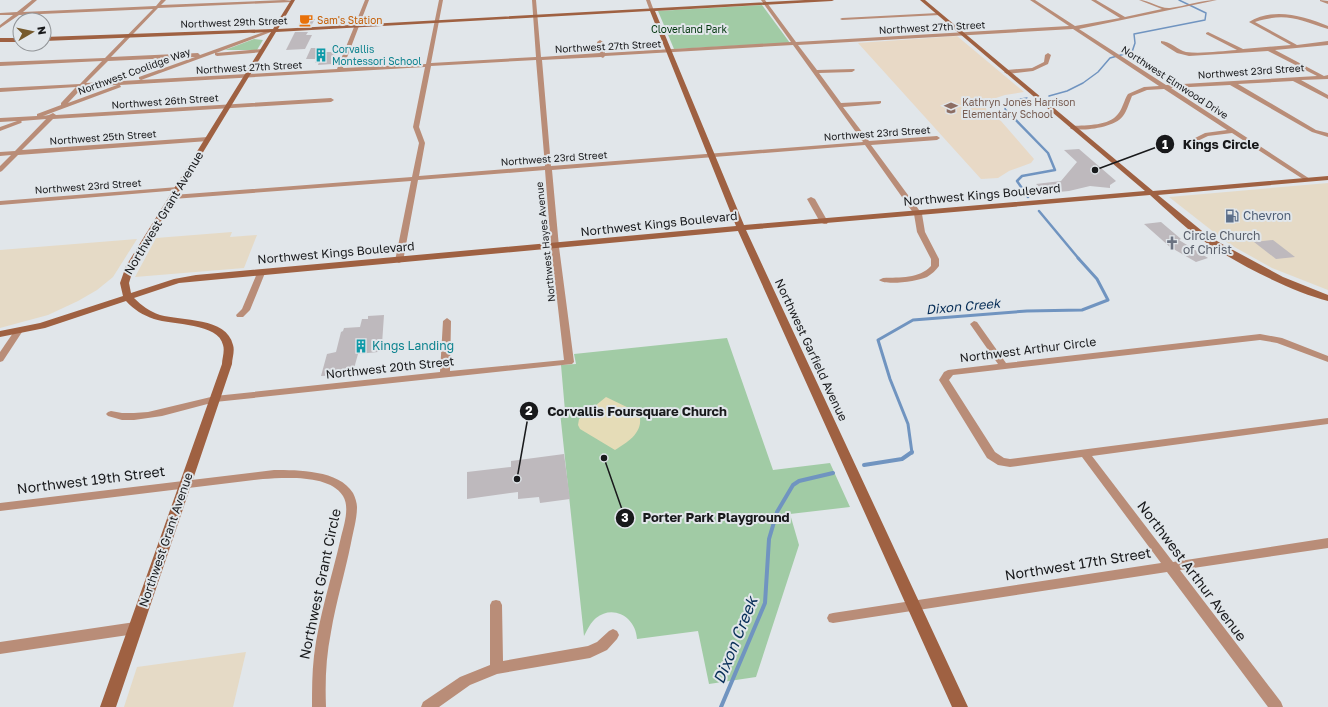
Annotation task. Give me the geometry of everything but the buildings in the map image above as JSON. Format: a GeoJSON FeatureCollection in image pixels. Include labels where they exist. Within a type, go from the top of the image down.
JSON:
{"type":"FeatureCollection","features":[{"type":"Feature","properties":{"kind":"street"},"geometry":{"type":"LineString","coordinates":[[20,12],[36,0]]}},
{"type":"Feature","properties":{"kind":"street"},"geometry":{"type":"LineString","coordinates":[[0,170],[164,0]]}},
{"type":"Feature","properties":{"kind":"street"},"geometry":{"type":"LineString","coordinates":[[339,71],[367,0]]}},
{"type":"Feature","properties":{"kind":"street"},"geometry":{"type":"LineString","coordinates":[[399,260],[422,142],[416,127],[441,0]]}},
{"type":"Feature","properties":{"kind":"street","name":"Northwest Hayes Avenue"},"geometry":{"type":"LineString","coordinates":[[534,0],[554,247],[569,362]]}},
{"type":"Feature","properties":{"kind":"street","name":"Northwest Garfield Avenue"},"geometry":{"type":"LineString","coordinates":[[648,0],[741,228],[960,707]]}},
{"type":"Feature","properties":{"kind":"street","name":"Northwest 29th Street"},"geometry":{"type":"LineString","coordinates":[[52,39],[357,26],[652,10],[764,2],[832,0]]}},
{"type":"Feature","properties":{"kind":"street"},"geometry":{"type":"LineString","coordinates":[[922,0],[1204,237],[1229,254],[1290,283],[1328,298]]}},
{"type":"Feature","properties":{"kind":"street","name":"Northwest Elmwood Drive"},"geometry":{"type":"LineString","coordinates":[[1032,0],[1308,180]]}},
{"type":"Feature","properties":{"kind":"street"},"geometry":{"type":"LineString","coordinates":[[1093,0],[1124,18]]}},
{"type":"Feature","properties":{"kind":"street"},"geometry":{"type":"LineString","coordinates":[[1141,0],[1166,9]]}},
{"type":"Feature","properties":{"kind":"street","name":"Northwest 27th Street"},"geometry":{"type":"LineString","coordinates":[[0,90],[539,60],[1074,27],[1215,0]]}},
{"type":"Feature","properties":{"kind":"street"},"geometry":{"type":"LineString","coordinates":[[1322,0],[1328,3]]}},
{"type":"Feature","properties":{"kind":"street"},"geometry":{"type":"LineString","coordinates":[[42,12],[293,1]]}},
{"type":"Feature","properties":{"kind":"street","name":"Northwest Grant Avenue"},"geometry":{"type":"LineString","coordinates":[[108,707],[230,353],[230,348],[224,335],[208,326],[151,316],[136,308],[128,298],[124,289],[128,272],[293,1]]}},
{"type":"Feature","properties":{"kind":"street"},"geometry":{"type":"LineString","coordinates":[[764,2],[868,143],[918,214],[921,232],[935,259],[935,266],[927,274],[919,277],[883,280]]}},
{"type":"Feature","properties":{"kind":"street"},"geometry":{"type":"LineString","coordinates":[[0,14],[12,13]]}},
{"type":"Feature","properties":{"kind":"street"},"geometry":{"type":"LineString","coordinates":[[842,19],[938,14]]}},
{"type":"Feature","properties":{"kind":"street"},"geometry":{"type":"LineString","coordinates":[[1296,46],[1251,22],[1272,17],[1294,15],[1304,17],[1328,28]]}},
{"type":"Feature","properties":{"kind":"street"},"geometry":{"type":"LineString","coordinates":[[0,27],[12,18]]}},
{"type":"Feature","properties":{"kind":"street","name":"Northwest Coolidge Way"},"geometry":{"type":"LineString","coordinates":[[0,129],[274,30]]}},
{"type":"Feature","properties":{"kind":"street"},"geometry":{"type":"LineString","coordinates":[[1208,33],[1242,51]]}},
{"type":"Feature","properties":{"kind":"street"},"geometry":{"type":"LineString","coordinates":[[258,36],[270,37]]}},
{"type":"Feature","properties":{"kind":"street"},"geometry":{"type":"LineString","coordinates":[[0,40],[12,40]]}},
{"type":"Feature","properties":{"kind":"street"},"geometry":{"type":"LineString","coordinates":[[600,42],[603,56]]}},
{"type":"Feature","properties":{"kind":"street"},"geometry":{"type":"LineString","coordinates":[[1163,42],[1179,52],[1186,54],[1269,49],[1328,43]]}},
{"type":"Feature","properties":{"kind":"street"},"geometry":{"type":"LineString","coordinates":[[1269,49],[1326,77]]}},
{"type":"Feature","properties":{"kind":"street"},"geometry":{"type":"LineString","coordinates":[[0,64],[262,51]]}},
{"type":"Feature","properties":{"kind":"street"},"geometry":{"type":"LineString","coordinates":[[1007,72],[1038,68],[1046,63],[1048,55]]}},
{"type":"Feature","properties":{"kind":"street"},"geometry":{"type":"LineString","coordinates":[[816,72],[852,70]]}},
{"type":"Feature","properties":{"kind":"street","name":"Northwest 23rd Street"},"geometry":{"type":"LineString","coordinates":[[1073,128],[1098,126],[1113,121],[1122,112],[1132,93],[1146,88],[1326,77]]}},
{"type":"Feature","properties":{"kind":"street"},"geometry":{"type":"LineString","coordinates":[[1294,79],[1328,97]]}},
{"type":"Feature","properties":{"kind":"street"},"geometry":{"type":"LineString","coordinates":[[1230,82],[1314,131],[1328,135]]}},
{"type":"Feature","properties":{"kind":"street","name":"Northwest 26th Street"},"geometry":{"type":"LineString","coordinates":[[0,120],[331,100]]}},
{"type":"Feature","properties":{"kind":"street"},"geometry":{"type":"LineString","coordinates":[[840,105],[879,102]]}},
{"type":"Feature","properties":{"kind":"street"},"geometry":{"type":"LineString","coordinates":[[1185,146],[1206,134],[1233,131]]}},
{"type":"Feature","properties":{"kind":"street","name":"Northwest 23rd Street"},"geometry":{"type":"LineString","coordinates":[[173,197],[937,138]]}},
{"type":"Feature","properties":{"kind":"street","name":"Northwest 25th Street"},"geometry":{"type":"LineString","coordinates":[[0,154],[208,139]]}},
{"type":"Feature","properties":{"kind":"street","name":"Northwest Kings Boulevard"},"geometry":{"type":"LineString","coordinates":[[0,334],[18,332],[42,326],[181,280],[554,247],[741,228],[1328,178]]}},
{"type":"Feature","properties":{"kind":"street","name":"Northwest 23rd Street"},"geometry":{"type":"LineString","coordinates":[[0,203],[178,189]]}},
{"type":"Feature","properties":{"kind":"street"},"geometry":{"type":"LineString","coordinates":[[811,199],[824,222]]}},
{"type":"Feature","properties":{"kind":"street"},"geometry":{"type":"LineString","coordinates":[[240,315],[246,310],[261,273]]}},
{"type":"Feature","properties":{"kind":"street"},"geometry":{"type":"LineString","coordinates":[[445,375],[447,321]]}},
{"type":"Feature","properties":{"kind":"street"},"geometry":{"type":"LineString","coordinates":[[974,324],[1004,366]]}},
{"type":"Feature","properties":{"kind":"street"},"geometry":{"type":"LineString","coordinates":[[0,359],[18,332]]}},
{"type":"Feature","properties":{"kind":"street","name":"Northwest Arthur Circle"},"geometry":{"type":"LineString","coordinates":[[1328,359],[1279,340],[1260,337],[951,372],[944,377],[946,383],[991,455],[1002,462],[1010,463],[1328,421]]}},
{"type":"Feature","properties":{"kind":"street","name":"Northwest 20th Street"},"geometry":{"type":"LineString","coordinates":[[111,414],[121,416],[170,411],[214,399],[569,362]]}},
{"type":"Feature","properties":{"kind":"street","name":"Northwest Arthur Avenue"},"geometry":{"type":"LineString","coordinates":[[1084,453],[1276,707]]}},
{"type":"Feature","properties":{"kind":"street","name":"Northwest Grant Circle"},"geometry":{"type":"LineString","coordinates":[[185,484],[262,475],[301,474],[334,482],[349,494],[352,506],[351,514],[321,644],[318,686],[319,707]]}},
{"type":"Feature","properties":{"kind":"street","name":"Northwest 19th Street"},"geometry":{"type":"LineString","coordinates":[[0,507],[185,484]]}},
{"type":"Feature","properties":{"kind":"street","name":"Northwest 17th Street"},"geometry":{"type":"LineString","coordinates":[[833,618],[1328,543]]}},
{"type":"Feature","properties":{"kind":"street"},"geometry":{"type":"LineString","coordinates":[[496,606],[497,668]]}},
{"type":"Feature","properties":{"kind":"street"},"geometry":{"type":"LineString","coordinates":[[0,648],[135,628]]}},
{"type":"Feature","properties":{"kind":"street"},"geometry":{"type":"LineString","coordinates":[[428,707],[466,681],[497,668],[590,652],[602,646],[613,635]]}},
{"type":"Feature","properties":{"kind":"shaded area","name":"Kathryn Jones Harrison Elementary School"},"geometry":{"type":"Polygon","coordinates":[[[957,36],[1024,92],[1005,95],[985,103],[987,113],[1001,121],[1034,159],[1031,163],[1009,171],[998,178],[981,179],[858,43],[957,36]]]}},
{"type":"Feature","properties":{"kind":"shaded area"},"geometry":{"type":"Polygon","coordinates":[[[1328,183],[1328,290],[1272,268],[1229,244],[1169,197],[1328,183]]]}},
{"type":"Feature","properties":{"kind":"shaded area"},"geometry":{"type":"Polygon","coordinates":[[[232,232],[230,237],[257,235],[244,268],[135,277],[156,238],[232,232]]]}},
{"type":"Feature","properties":{"kind":"shaded area"},"geometry":{"type":"Polygon","coordinates":[[[137,239],[113,277],[97,290],[48,315],[0,328],[0,250],[137,239]]]}},
{"type":"Feature","properties":{"kind":"shaded area"},"geometry":{"type":"Polygon","coordinates":[[[246,652],[233,707],[124,707],[137,667],[246,652]]]}},
{"type":"Feature","properties":{"kind":"green space","name":"Cloverland Park"},"geometry":{"type":"Polygon","coordinates":[[[762,5],[790,43],[674,49],[658,11],[762,5]]]}},
{"type":"Feature","properties":{"kind":"green space"},"geometry":{"type":"Polygon","coordinates":[[[254,39],[263,40],[257,50],[225,50],[254,39]]]}},
{"type":"Feature","properties":{"kind":"green space"},"geometry":{"type":"Polygon","coordinates":[[[727,338],[773,470],[830,463],[850,507],[790,514],[799,545],[756,677],[709,684],[698,631],[637,639],[633,624],[628,619],[622,615],[609,612],[596,618],[589,626],[584,636],[560,412],[565,411],[561,365],[576,364],[574,354],[727,338]]]}},
{"type":"Feature","properties":{"kind":"sand"},"geometry":{"type":"Polygon","coordinates":[[[606,397],[633,410],[640,418],[640,424],[636,433],[615,450],[580,429],[578,425],[579,419],[606,397]]]}},
{"type":"Feature","properties":{"kind":"waterway","name":"Dixon Creek"},"geometry":{"type":"LineString","coordinates":[[1049,96],[1067,91],[1083,83],[1098,72],[1110,58],[1132,52],[1135,43],[1134,34],[1205,20],[1206,13],[1179,0]]}},
{"type":"Feature","properties":{"kind":"waterway","name":"Dixon Creek"},"geometry":{"type":"LineString","coordinates":[[1007,111],[1005,109],[1007,101],[1027,98]]}},
{"type":"Feature","properties":{"kind":"waterway","name":"Dixon Creek"},"geometry":{"type":"LineString","coordinates":[[1007,111],[1048,153],[1055,170],[1022,176],[1017,181],[1028,197]]}},
{"type":"Feature","properties":{"kind":"waterway","name":"Dixon Creek"},"geometry":{"type":"LineString","coordinates":[[1039,211],[1079,259]]}},
{"type":"Feature","properties":{"kind":"waterway","name":"Dixon Creek"},"geometry":{"type":"LineString","coordinates":[[912,452],[908,424],[890,379],[878,340],[913,320],[1027,311],[1082,310],[1108,300],[1097,279],[1078,258]]}},
{"type":"Feature","properties":{"kind":"waterway","name":"Dixon Creek"},"geometry":{"type":"LineString","coordinates":[[864,465],[902,459],[912,452]]}},
{"type":"Feature","properties":{"kind":"waterway","name":"Dixon Creek"},"geometry":{"type":"LineString","coordinates":[[721,707],[765,603],[769,539],[777,512],[793,485],[799,481],[833,473]]}},
{"type":"Feature","properties":{"kind":"place","name":"Sam's Station"},"geometry":{"type":"Point","coordinates":[306,20]}},
{"type":"Feature","properties":{"kind":"place","name":"Corvallis Montessori School"},"geometry":{"type":"Point","coordinates":[321,55]}},
{"type":"Feature","properties":{"kind":"place","name":"Kathryn Jones Harrison Elementary School"},"geometry":{"type":"Point","coordinates":[951,108]}},
{"type":"Feature","properties":{"kind":"place","name":"Kings Circle"},"geometry":{"type":"Point","coordinates":[1095,170]}},
{"type":"Feature","properties":{"kind":"place","name":"Chevron"},"geometry":{"type":"Point","coordinates":[1232,216]}},
{"type":"Feature","properties":{"kind":"place","name":"Circle Church of Christ"},"geometry":{"type":"Point","coordinates":[1172,243]}},
{"type":"Feature","properties":{"kind":"place","name":"Kings Landing"},"geometry":{"type":"Point","coordinates":[361,346]}},
{"type":"Feature","properties":{"kind":"place","name":"Porter Park Playground"},"geometry":{"type":"Point","coordinates":[604,458]}},
{"type":"Feature","properties":{"kind":"place","name":"Corvallis Foursquare Church"},"geometry":{"type":"Point","coordinates":[517,479]}}]}
